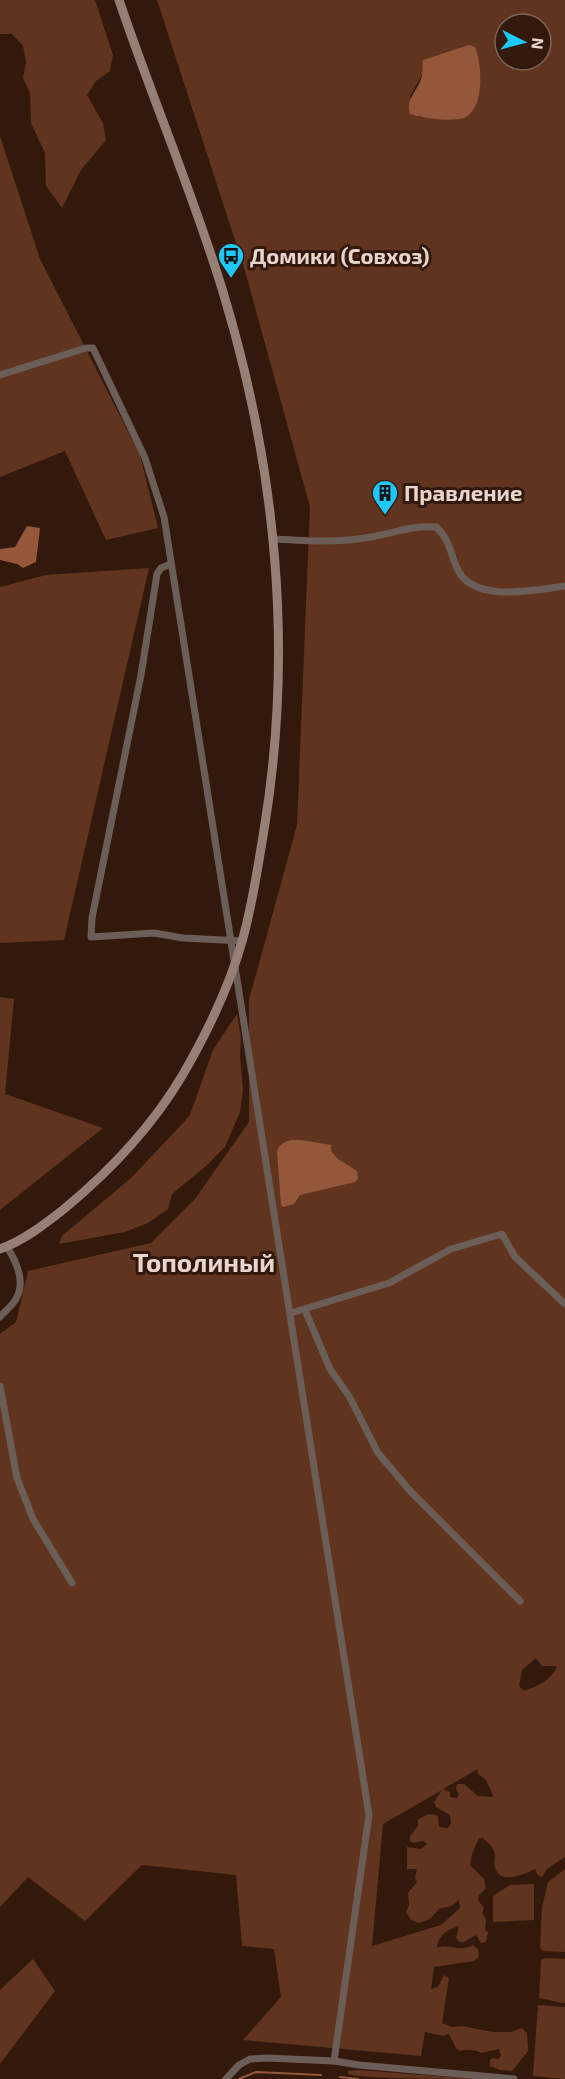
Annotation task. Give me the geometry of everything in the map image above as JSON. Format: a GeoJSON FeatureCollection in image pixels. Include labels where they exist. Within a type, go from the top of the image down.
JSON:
{"type":"FeatureCollection","features":[{"type":"Feature","properties":{"kind":"street"},"geometry":{"type":"LineString","coordinates":[[0,1317],[15,1301],[20,1291],[16,1261],[4,1248],[35,1231],[82,1194],[123,1154],[152,1121],[171,1094],[210,1022],[235,965],[252,903],[268,808],[277,726],[279,615],[274,539],[260,445],[247,382],[222,290],[119,0]]}},
{"type":"Feature","properties":{"kind":"street"},"geometry":{"type":"LineString","coordinates":[[0,375],[86,348],[93,348],[148,466],[164,517],[369,1815],[334,2061]]}},
{"type":"Feature","properties":{"kind":"street"},"geometry":{"type":"LineString","coordinates":[[274,539],[338,541],[407,529],[436,527],[448,541],[463,578],[475,585],[507,593],[565,586]]}},
{"type":"Feature","properties":{"kind":"street"},"geometry":{"type":"LineString","coordinates":[[171,564],[160,568],[157,574],[141,675],[92,918],[91,937],[154,933],[183,938],[243,941]]}},
{"type":"Feature","properties":{"kind":"street"},"geometry":{"type":"LineString","coordinates":[[291,1313],[389,1283],[451,1249],[502,1234],[514,1257],[565,1304]]}},
{"type":"Feature","properties":{"kind":"street"},"geometry":{"type":"LineString","coordinates":[[305,1310],[330,1369],[349,1396],[378,1453],[411,1492],[520,1601]]}},
{"type":"Feature","properties":{"kind":"street"},"geometry":{"type":"LineString","coordinates":[[0,1386],[11,1436],[13,1461],[22,1493],[33,1519],[72,1583]]}},
{"type":"Feature","properties":{"kind":"street"},"geometry":{"type":"LineString","coordinates":[[226,2079],[239,2065],[250,2059],[267,2058],[334,2061],[514,2079]]}},
{"type":"Feature","properties":{"kind":"shaded area"},"geometry":{"type":"Polygon","coordinates":[[[0,0],[95,0],[113,55],[110,71],[96,81],[87,95],[103,123],[106,140],[81,170],[62,208],[46,186],[45,153],[31,123],[30,93],[23,78],[26,62],[23,46],[12,34],[0,34],[0,0]]]}},
{"type":"Feature","properties":{"kind":"shaded area"},"geometry":{"type":"Polygon","coordinates":[[[157,0],[565,0],[565,1857],[547,1869],[542,1877],[535,1869],[514,1877],[502,1876],[495,1868],[495,1854],[492,1848],[483,1838],[479,1838],[470,1865],[484,1879],[486,1888],[479,1895],[478,1900],[484,1908],[482,1913],[486,1919],[485,1930],[488,1932],[486,1942],[481,1943],[476,1935],[460,1942],[456,1938],[459,1926],[444,1934],[437,1948],[463,1948],[473,1945],[478,1949],[479,1957],[474,1961],[434,1967],[431,1989],[438,1987],[444,1975],[449,1978],[442,2023],[452,2027],[462,2026],[493,2032],[511,2032],[522,2028],[527,2033],[528,2051],[512,2071],[490,2066],[492,2058],[498,2059],[501,2056],[499,2049],[481,2053],[470,2050],[460,2051],[449,2034],[443,2036],[425,2032],[421,2056],[243,2040],[281,1997],[274,1949],[242,1946],[236,1875],[142,1865],[85,1921],[28,1877],[0,1907],[0,1334],[16,1322],[28,1271],[151,1243],[195,1199],[249,1122],[249,1000],[297,825],[310,507],[245,271],[157,0]],[[422,75],[410,97],[419,117],[454,120],[469,114],[478,96],[480,81],[422,75]],[[536,1658],[522,1670],[519,1686],[524,1691],[548,1679],[557,1666],[542,1666],[536,1658]],[[478,1769],[443,1789],[450,1792],[450,1797],[457,1798],[459,1795],[456,1789],[457,1784],[464,1784],[478,1796],[492,1797],[493,1795],[486,1780],[477,1773],[478,1769]],[[442,1790],[383,1824],[372,1946],[441,1925],[460,1908],[459,1900],[451,1906],[439,1909],[430,1919],[419,1923],[411,1920],[406,1912],[409,1905],[408,1893],[417,1882],[415,1878],[417,1869],[407,1869],[407,1847],[421,1849],[427,1844],[423,1841],[413,1843],[410,1841],[410,1836],[418,1826],[418,1820],[425,1815],[433,1814],[438,1816],[439,1827],[448,1828],[451,1823],[450,1815],[436,1807],[434,1802],[442,1790]]]}},
{"type":"Feature","properties":{"kind":"shaded area"},"geometry":{"type":"Polygon","coordinates":[[[469,45],[475,47],[480,74],[479,94],[472,112],[466,117],[454,120],[410,114],[409,103],[422,76],[423,60],[469,45]]]}},
{"type":"Feature","properties":{"kind":"shaded area"},"geometry":{"type":"Polygon","coordinates":[[[0,136],[40,259],[140,455],[158,528],[106,540],[65,451],[0,477],[0,136]]]}},
{"type":"Feature","properties":{"kind":"shaded area"},"geometry":{"type":"Polygon","coordinates":[[[27,526],[40,528],[36,562],[23,568],[17,564],[0,560],[0,549],[15,547],[27,526]]]}},
{"type":"Feature","properties":{"kind":"shaded area"},"geometry":{"type":"Polygon","coordinates":[[[149,568],[64,940],[0,943],[0,587],[46,575],[149,568]]]}},
{"type":"Feature","properties":{"kind":"shaded area"},"geometry":{"type":"Polygon","coordinates":[[[0,997],[14,999],[5,1094],[103,1128],[0,1210],[0,997]]]}},
{"type":"Feature","properties":{"kind":"shaded area"},"geometry":{"type":"Polygon","coordinates":[[[237,1014],[241,1038],[243,1089],[240,1112],[225,1147],[172,1194],[168,1209],[148,1223],[125,1232],[59,1244],[62,1236],[131,1178],[190,1115],[213,1050],[237,1014]]]}},
{"type":"Feature","properties":{"kind":"shaded area"},"geometry":{"type":"Polygon","coordinates":[[[291,1140],[331,1145],[331,1151],[338,1159],[357,1171],[358,1179],[355,1182],[300,1195],[294,1204],[283,1207],[277,1152],[282,1144],[291,1140]]]}},
{"type":"Feature","properties":{"kind":"shaded area"},"geometry":{"type":"Polygon","coordinates":[[[565,1869],[565,1952],[543,1951],[540,1948],[542,1907],[548,1882],[565,1869]]]}},
{"type":"Feature","properties":{"kind":"shaded area"},"geometry":{"type":"Polygon","coordinates":[[[534,1884],[534,1920],[493,1922],[493,1896],[510,1885],[534,1884]]]}},
{"type":"Feature","properties":{"kind":"shaded area"},"geometry":{"type":"Polygon","coordinates":[[[545,1958],[565,1959],[565,2003],[539,1998],[541,1960],[545,1958]]]}},
{"type":"Feature","properties":{"kind":"shaded area"},"geometry":{"type":"Polygon","coordinates":[[[33,1959],[55,1991],[0,2064],[0,1990],[33,1959]]]}},
{"type":"Feature","properties":{"kind":"shaded area"},"geometry":{"type":"Polygon","coordinates":[[[538,2005],[565,2007],[565,2079],[533,2076],[538,2005]]]}},
{"type":"Feature","properties":{"kind":"shaded area"},"geometry":{"type":"Polygon","coordinates":[[[348,2071],[475,2079],[389,2078],[348,2074],[348,2071]]]}},
{"type":"Feature","properties":{"kind":"waterway"},"geometry":{"type":"LineString","coordinates":[[239,2079],[256,2072],[321,2075]]}},
{"type":"Feature","properties":{"kind":"waterway"},"geometry":{"type":"LineString","coordinates":[[340,2077],[358,2079]]}},
{"type":"Feature","properties":{"kind":"place","name":"Домики (Совхоз)"},"geometry":{"type":"Point","coordinates":[231,279]}},
{"type":"Feature","properties":{"kind":"place","name":"Правление"},"geometry":{"type":"Point","coordinates":[385,516]}},
{"type":"Feature","properties":{"kind":"district","name":"Тополиный"},"geometry":{"type":"Point","coordinates":[204,1263]}}]}
